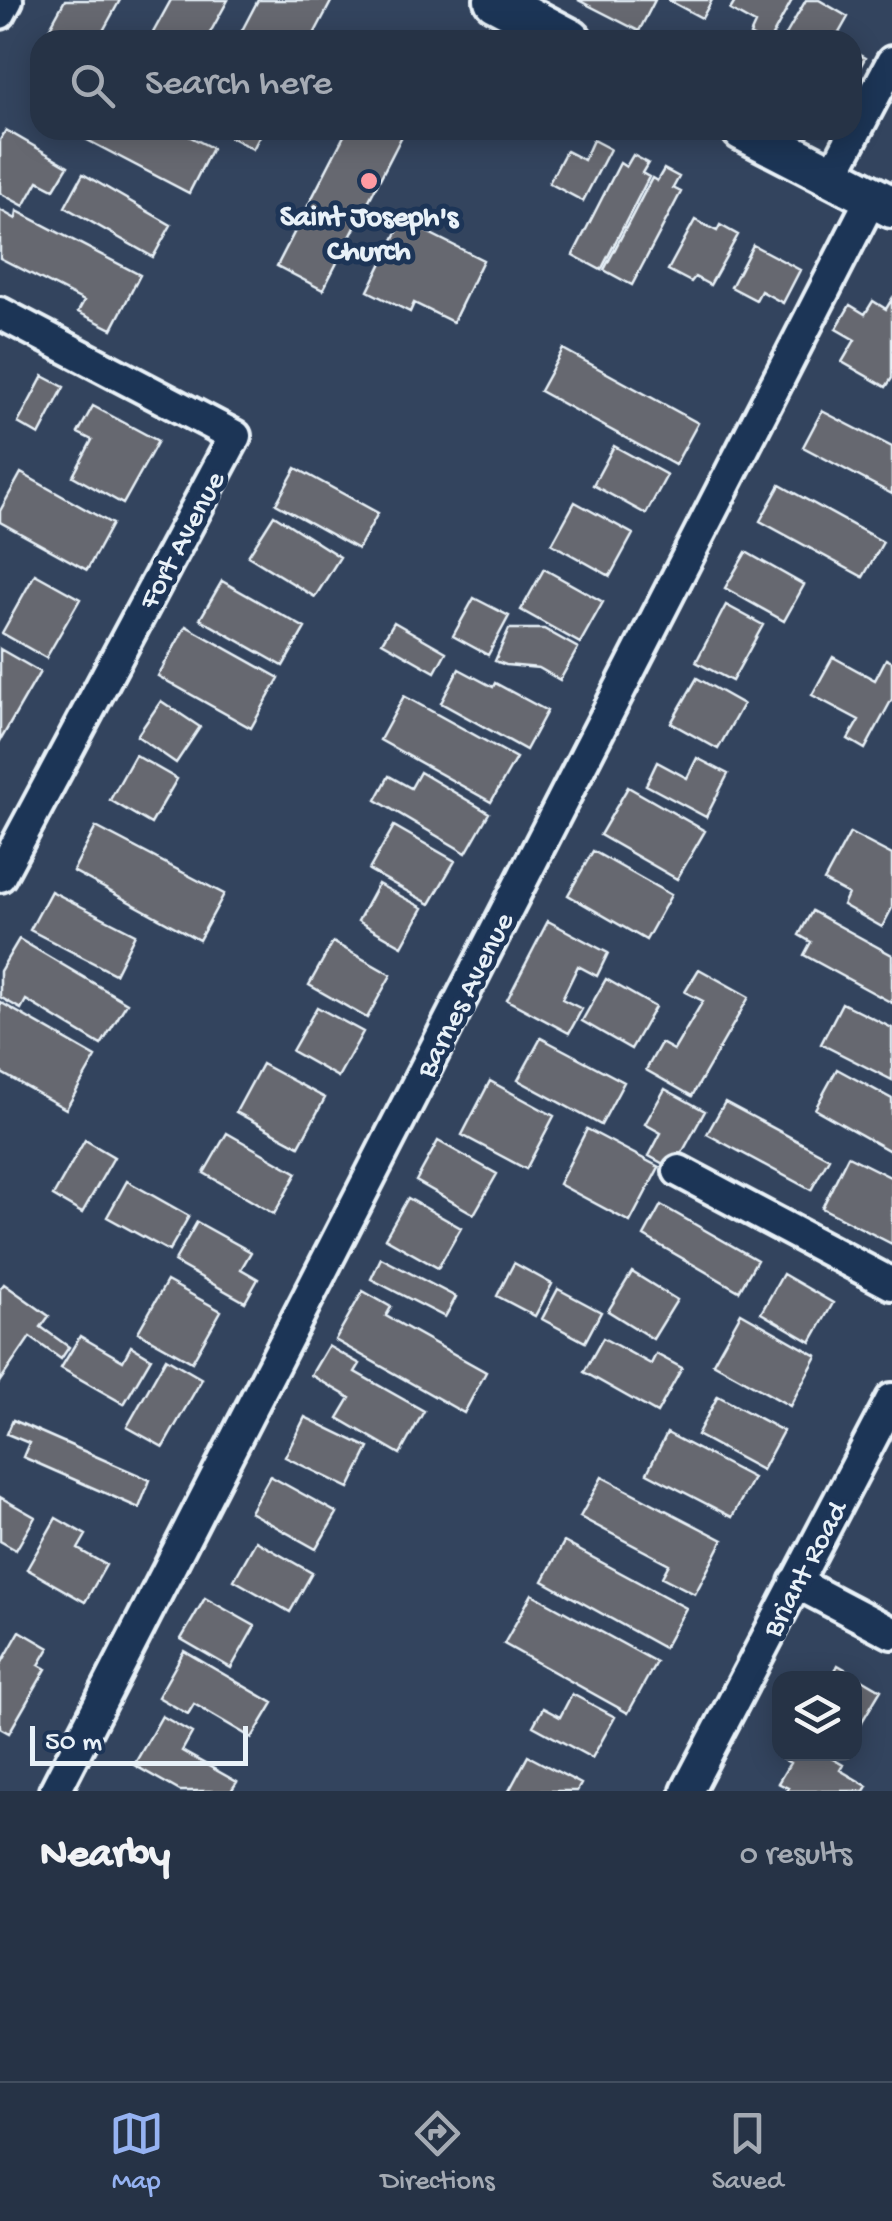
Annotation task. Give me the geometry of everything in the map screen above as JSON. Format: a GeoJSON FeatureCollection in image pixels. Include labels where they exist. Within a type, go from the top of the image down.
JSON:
{"type":"FeatureCollection","features":[{"type":"Feature","properties":{"kind":"main road"},"geometry":{"type":"LineString","coordinates":[[495,0],[552,30]]}},
{"type":"Feature","properties":{"kind":"main road"},"geometry":{"type":"LineString","coordinates":[[762,140],[882,202]]}},
{"type":"Feature","properties":{"kind":"street"},"geometry":{"type":"LineString","coordinates":[[0,13],[6,0]]}},
{"type":"Feature","properties":{"kind":"street"},"geometry":{"type":"LineString","coordinates":[[862,119],[892,62]]}},
{"type":"Feature","properties":{"kind":"street"},"geometry":{"type":"LineString","coordinates":[[832,176],[851,140]]}},
{"type":"Feature","properties":{"kind":"street","name":"Barnes Avenue"},"geometry":{"type":"LineString","coordinates":[[55,1791],[882,202]]}},
{"type":"Feature","properties":{"kind":"street","name":"Fort Avenue"},"geometry":{"type":"LineString","coordinates":[[0,313],[235,436],[0,876]]}},
{"type":"Feature","properties":{"kind":"street"},"geometry":{"type":"LineString","coordinates":[[678,1171],[892,1284]]}},
{"type":"Feature","properties":{"kind":"street","name":"Briant Road"},"geometry":{"type":"LineString","coordinates":[[687,1791],[892,1399]]}},
{"type":"Feature","properties":{"kind":"street"},"geometry":{"type":"LineString","coordinates":[[795,1582],[892,1633]]}},
{"type":"Feature","properties":{"kind":"building"},"geometry":{"type":"Polygon","coordinates":[[[65,0],[120,0],[104,30],[48,30],[65,0]]]}},
{"type":"Feature","properties":{"kind":"building"},"geometry":{"type":"Polygon","coordinates":[[[171,0],[228,0],[212,30],[154,30],[171,0]]]}},
{"type":"Feature","properties":{"kind":"building"},"geometry":{"type":"Polygon","coordinates":[[[258,0],[332,0],[316,30],[242,30],[258,0]]]}},
{"type":"Feature","properties":{"kind":"building"},"geometry":{"type":"Polygon","coordinates":[[[578,0],[655,0],[637,30],[578,0]]]}},
{"type":"Feature","properties":{"kind":"building"},"geometry":{"type":"Polygon","coordinates":[[[668,0],[712,0],[702,18],[668,0]]]}},
{"type":"Feature","properties":{"kind":"building"},"geometry":{"type":"Polygon","coordinates":[[[736,0],[792,0],[776,30],[752,30],[755,24],[730,10],[736,0]]]}},
{"type":"Feature","properties":{"kind":"building"},"geometry":{"type":"Polygon","coordinates":[[[806,0],[819,0],[848,17],[841,30],[789,30],[806,0]]]}},
{"type":"Feature","properties":{"kind":"building"},"geometry":{"type":"Polygon","coordinates":[[[6,130],[68,166],[54,189],[38,181],[24,206],[0,193],[0,140],[6,130]]]}},
{"type":"Feature","properties":{"kind":"building"},"geometry":{"type":"Polygon","coordinates":[[[87,140],[196,140],[212,148],[189,193],[87,140]]]}},
{"type":"Feature","properties":{"kind":"building"},"geometry":{"type":"Polygon","coordinates":[[[236,140],[258,140],[253,149],[236,140]]]}},
{"type":"Feature","properties":{"kind":"building"},"geometry":{"type":"Polygon","coordinates":[[[342,140],[400,140],[323,290],[277,266],[342,140]]]}},
{"type":"Feature","properties":{"kind":"building"},"geometry":{"type":"Polygon","coordinates":[[[593,140],[610,149],[583,201],[549,183],[566,151],[584,160],[593,140]]]}},
{"type":"Feature","properties":{"kind":"building"},"geometry":{"type":"Polygon","coordinates":[[[633,155],[648,163],[642,173],[649,177],[601,270],[573,255],[620,163],[626,167],[633,155]]]}},
{"type":"Feature","properties":{"kind":"building"},"geometry":{"type":"Polygon","coordinates":[[[664,169],[679,177],[673,188],[681,192],[632,285],[604,270],[652,178],[657,181],[664,169]]]}},
{"type":"Feature","properties":{"kind":"building"},"geometry":{"type":"Polygon","coordinates":[[[83,174],[171,225],[153,257],[65,207],[83,174]]]}},
{"type":"Feature","properties":{"kind":"building"},"geometry":{"type":"Polygon","coordinates":[[[0,210],[16,219],[17,211],[140,275],[112,329],[78,312],[84,301],[0,258],[0,210]]]}},
{"type":"Feature","properties":{"kind":"building"},"geometry":{"type":"Polygon","coordinates":[[[403,220],[483,260],[453,322],[414,303],[410,312],[368,291],[403,220]]]}},
{"type":"Feature","properties":{"kind":"building"},"geometry":{"type":"Polygon","coordinates":[[[695,220],[717,231],[720,225],[738,235],[710,285],[695,277],[691,282],[668,270],[695,220]]]}},
{"type":"Feature","properties":{"kind":"building"},"geometry":{"type":"Polygon","coordinates":[[[753,245],[800,270],[783,303],[761,291],[756,300],[731,287],[753,245]]]}},
{"type":"Feature","properties":{"kind":"building"},"geometry":{"type":"Polygon","coordinates":[[[892,299],[892,378],[886,387],[842,362],[855,340],[836,329],[850,305],[865,314],[873,301],[886,309],[892,299]]]}},
{"type":"Feature","properties":{"kind":"building"},"geometry":{"type":"Polygon","coordinates":[[[563,349],[698,423],[675,465],[540,391],[563,349]]]}},
{"type":"Feature","properties":{"kind":"building"},"geometry":{"type":"Polygon","coordinates":[[[43,376],[64,387],[39,435],[18,423],[43,376]]]}},
{"type":"Feature","properties":{"kind":"building"},"geometry":{"type":"Polygon","coordinates":[[[93,406],[158,441],[123,504],[73,476],[92,440],[78,433],[93,406]]]}},
{"type":"Feature","properties":{"kind":"building"},"geometry":{"type":"Polygon","coordinates":[[[822,411],[892,447],[892,494],[803,447],[822,411]]]}},
{"type":"Feature","properties":{"kind":"building"},"geometry":{"type":"Polygon","coordinates":[[[614,446],[667,475],[646,514],[593,485],[614,446]]]}},
{"type":"Feature","properties":{"kind":"building"},"geometry":{"type":"Polygon","coordinates":[[[296,468],[378,513],[358,549],[276,504],[296,468]]]}},
{"type":"Feature","properties":{"kind":"building"},"geometry":{"type":"Polygon","coordinates":[[[21,473],[112,524],[87,570],[0,522],[0,511],[21,473]]]}},
{"type":"Feature","properties":{"kind":"building"},"geometry":{"type":"Polygon","coordinates":[[[780,485],[883,542],[863,577],[760,521],[780,485]]]}},
{"type":"Feature","properties":{"kind":"building"},"geometry":{"type":"Polygon","coordinates":[[[575,502],[633,534],[610,576],[552,544],[575,502]]]}},
{"type":"Feature","properties":{"kind":"building"},"geometry":{"type":"Polygon","coordinates":[[[274,515],[340,557],[315,597],[248,556],[274,515]]]}},
{"type":"Feature","properties":{"kind":"building"},"geometry":{"type":"Polygon","coordinates":[[[746,552],[804,585],[784,621],[725,588],[746,552]]]}},
{"type":"Feature","properties":{"kind":"building"},"geometry":{"type":"Polygon","coordinates":[[[544,569],[603,602],[580,643],[521,610],[544,569]]]}},
{"type":"Feature","properties":{"kind":"building"},"geometry":{"type":"Polygon","coordinates":[[[35,574],[80,599],[46,658],[2,633],[35,574]]]}},
{"type":"Feature","properties":{"kind":"building"},"geometry":{"type":"Polygon","coordinates":[[[222,581],[305,628],[283,666],[200,619],[222,581]]]}},
{"type":"Feature","properties":{"kind":"building"},"geometry":{"type":"Polygon","coordinates":[[[474,598],[509,616],[488,655],[453,636],[474,598]]]}},
{"type":"Feature","properties":{"kind":"building"},"geometry":{"type":"Polygon","coordinates":[[[726,605],[763,625],[732,681],[696,662],[726,605]]]}},
{"type":"Feature","properties":{"kind":"building"},"geometry":{"type":"Polygon","coordinates":[[[394,622],[446,652],[435,672],[382,642],[394,622]]]}},
{"type":"Feature","properties":{"kind":"building"},"geometry":{"type":"Polygon","coordinates":[[[186,626],[279,678],[251,728],[158,676],[186,626]]]}},
{"type":"Feature","properties":{"kind":"building"},"geometry":{"type":"Polygon","coordinates":[[[509,629],[544,629],[578,648],[560,680],[539,668],[495,661],[509,629]]]}},
{"type":"Feature","properties":{"kind":"building"},"geometry":{"type":"Polygon","coordinates":[[[0,649],[40,672],[0,741],[0,649]]]}},
{"type":"Feature","properties":{"kind":"building"},"geometry":{"type":"Polygon","coordinates":[[[833,657],[875,680],[886,659],[892,662],[892,699],[865,749],[848,739],[859,720],[812,695],[833,657]]]}},
{"type":"Feature","properties":{"kind":"building"},"geometry":{"type":"Polygon","coordinates":[[[459,669],[547,711],[526,750],[441,703],[459,669]]]}},
{"type":"Feature","properties":{"kind":"building"},"geometry":{"type":"Polygon","coordinates":[[[697,678],[743,704],[718,749],[671,723],[697,678]]]}},
{"type":"Feature","properties":{"kind":"building"},"geometry":{"type":"Polygon","coordinates":[[[404,696],[516,758],[491,802],[380,740],[404,696]]]}},
{"type":"Feature","properties":{"kind":"building"},"geometry":{"type":"Polygon","coordinates":[[[161,701],[200,727],[176,763],[137,736],[161,701]]]}},
{"type":"Feature","properties":{"kind":"building"},"geometry":{"type":"Polygon","coordinates":[[[135,755],[177,779],[151,824],[110,800],[135,755]]]}},
{"type":"Feature","properties":{"kind":"building"},"geometry":{"type":"Polygon","coordinates":[[[697,758],[728,774],[706,817],[646,785],[657,762],[687,778],[697,758]]]}},
{"type":"Feature","properties":{"kind":"building"},"geometry":{"type":"Polygon","coordinates":[[[420,772],[489,813],[466,853],[376,800],[389,776],[411,788],[420,772]]]}},
{"type":"Feature","properties":{"kind":"building"},"geometry":{"type":"Polygon","coordinates":[[[628,787],[705,831],[677,879],[600,835],[628,787]]]}},
{"type":"Feature","properties":{"kind":"building"},"geometry":{"type":"Polygon","coordinates":[[[394,826],[455,861],[430,904],[369,870],[394,826]]]}},
{"type":"Feature","properties":{"kind":"building"},"geometry":{"type":"Polygon","coordinates":[[[96,827],[224,894],[199,940],[73,871],[96,827]]]}},
{"type":"Feature","properties":{"kind":"building"},"geometry":{"type":"Polygon","coordinates":[[[850,833],[892,855],[892,908],[882,927],[843,905],[848,894],[824,881],[850,833]]]}},
{"type":"Feature","properties":{"kind":"building"},"geometry":{"type":"Polygon","coordinates":[[[593,851],[671,895],[646,940],[568,895],[593,851]]]}},
{"type":"Feature","properties":{"kind":"building"},"geometry":{"type":"Polygon","coordinates":[[[378,884],[423,908],[402,946],[358,921],[378,884]]]}},
{"type":"Feature","properties":{"kind":"building"},"geometry":{"type":"Polygon","coordinates":[[[51,891],[135,934],[115,974],[30,930],[51,891]]]}},
{"type":"Feature","properties":{"kind":"building"},"geometry":{"type":"Polygon","coordinates":[[[812,911],[892,955],[892,1003],[804,955],[811,942],[799,935],[812,911]]]}},
{"type":"Feature","properties":{"kind":"building"},"geometry":{"type":"Polygon","coordinates":[[[548,921],[608,953],[597,976],[578,966],[562,999],[582,1009],[569,1033],[507,1000],[548,921]]]}},
{"type":"Feature","properties":{"kind":"building"},"geometry":{"type":"Polygon","coordinates":[[[19,939],[127,1003],[101,1045],[26,1000],[21,1009],[0,997],[0,971],[19,939]]]}},
{"type":"Feature","properties":{"kind":"building"},"geometry":{"type":"Polygon","coordinates":[[[333,942],[391,975],[367,1018],[309,985],[333,942]]]}},
{"type":"Feature","properties":{"kind":"building"},"geometry":{"type":"Polygon","coordinates":[[[699,969],[749,997],[692,1096],[646,1070],[661,1043],[674,1050],[703,1001],[685,992],[699,969]]]}},
{"type":"Feature","properties":{"kind":"building"},"geometry":{"type":"Polygon","coordinates":[[[606,979],[655,1007],[631,1049],[582,1021],[606,979]]]}},
{"type":"Feature","properties":{"kind":"building"},"geometry":{"type":"Polygon","coordinates":[[[0,1002],[96,1057],[66,1109],[0,1072],[0,1002]]]}},
{"type":"Feature","properties":{"kind":"building"},"geometry":{"type":"Polygon","coordinates":[[[842,1003],[892,1028],[892,1080],[821,1044],[842,1003]]]}},
{"type":"Feature","properties":{"kind":"building"},"geometry":{"type":"Polygon","coordinates":[[[317,1007],[363,1032],[338,1077],[292,1051],[317,1007]]]}},
{"type":"Feature","properties":{"kind":"building"},"geometry":{"type":"Polygon","coordinates":[[[541,1038],[624,1082],[601,1125],[518,1080],[541,1038]]]}},
{"type":"Feature","properties":{"kind":"building"},"geometry":{"type":"Polygon","coordinates":[[[262,1064],[325,1098],[299,1146],[236,1112],[262,1064]]]}},
{"type":"Feature","properties":{"kind":"building"},"geometry":{"type":"Polygon","coordinates":[[[837,1069],[892,1099],[892,1152],[815,1109],[837,1069]]]}},
{"type":"Feature","properties":{"kind":"building"},"geometry":{"type":"Polygon","coordinates":[[[490,1081],[554,1116],[526,1169],[462,1135],[490,1081]]]}},
{"type":"Feature","properties":{"kind":"building"},"geometry":{"type":"Polygon","coordinates":[[[665,1089],[705,1111],[673,1169],[649,1156],[661,1133],[645,1124],[665,1089]]]}},
{"type":"Feature","properties":{"kind":"building"},"geometry":{"type":"Polygon","coordinates":[[[725,1102],[829,1158],[811,1190],[707,1134],[725,1102]]]}},
{"type":"Feature","properties":{"kind":"building"},"geometry":{"type":"Polygon","coordinates":[[[587,1129],[659,1167],[630,1222],[559,1184],[587,1129]]]}},
{"type":"Feature","properties":{"kind":"building"},"geometry":{"type":"Polygon","coordinates":[[[227,1133],[297,1173],[274,1214],[204,1173],[227,1133]]]}},
{"type":"Feature","properties":{"kind":"building"},"geometry":{"type":"Polygon","coordinates":[[[85,1140],[114,1157],[82,1213],[53,1196],[85,1140]]]}},
{"type":"Feature","properties":{"kind":"building"},"geometry":{"type":"Polygon","coordinates":[[[438,1141],[497,1174],[474,1214],[416,1181],[438,1141]]]}},
{"type":"Feature","properties":{"kind":"building"},"geometry":{"type":"Polygon","coordinates":[[[848,1156],[892,1178],[892,1244],[822,1208],[848,1156]]]}},
{"type":"Feature","properties":{"kind":"building"},"geometry":{"type":"Polygon","coordinates":[[[127,1181],[189,1216],[169,1251],[107,1217],[127,1181]]]}},
{"type":"Feature","properties":{"kind":"building"},"geometry":{"type":"Polygon","coordinates":[[[408,1198],[461,1228],[438,1268],[385,1238],[408,1198]]]}},
{"type":"Feature","properties":{"kind":"building"},"geometry":{"type":"Polygon","coordinates":[[[661,1205],[757,1260],[739,1291],[644,1236],[661,1205]]]}},
{"type":"Feature","properties":{"kind":"building"},"geometry":{"type":"Polygon","coordinates":[[[197,1222],[251,1252],[241,1269],[258,1279],[245,1302],[174,1262],[197,1222]]]}},
{"type":"Feature","properties":{"kind":"building"},"geometry":{"type":"Polygon","coordinates":[[[381,1258],[456,1297],[445,1317],[371,1279],[381,1258]]]}},
{"type":"Feature","properties":{"kind":"building"},"geometry":{"type":"Polygon","coordinates":[[[514,1263],[552,1284],[535,1316],[497,1296],[514,1263]]]}},
{"type":"Feature","properties":{"kind":"building"},"geometry":{"type":"Polygon","coordinates":[[[632,1272],[677,1300],[653,1339],[608,1311],[632,1272]]]}},
{"type":"Feature","properties":{"kind":"building"},"geometry":{"type":"Polygon","coordinates":[[[783,1274],[833,1303],[811,1342],[761,1313],[783,1274]]]}},
{"type":"Feature","properties":{"kind":"building"},"geometry":{"type":"Polygon","coordinates":[[[167,1281],[221,1311],[192,1362],[138,1332],[167,1281]]]}},
{"type":"Feature","properties":{"kind":"building"},"geometry":{"type":"Polygon","coordinates":[[[4,1284],[49,1316],[41,1327],[69,1347],[61,1359],[30,1337],[0,1381],[0,1289],[4,1284]]]}},
{"type":"Feature","properties":{"kind":"building"},"geometry":{"type":"Polygon","coordinates":[[[558,1289],[601,1312],[585,1342],[542,1319],[558,1289]]]}},
{"type":"Feature","properties":{"kind":"building"},"geometry":{"type":"Polygon","coordinates":[[[363,1291],[391,1307],[386,1316],[486,1372],[464,1413],[335,1340],[363,1291]]]}},
{"type":"Feature","properties":{"kind":"building"},"geometry":{"type":"Polygon","coordinates":[[[741,1313],[817,1356],[790,1406],[713,1363],[741,1313]]]}},
{"type":"Feature","properties":{"kind":"building"},"geometry":{"type":"Polygon","coordinates":[[[80,1336],[123,1361],[131,1346],[151,1358],[124,1404],[61,1368],[80,1336]]]}},
{"type":"Feature","properties":{"kind":"building"},"geometry":{"type":"Polygon","coordinates":[[[603,1338],[651,1364],[656,1354],[682,1368],[657,1413],[584,1372],[603,1338]]]}},
{"type":"Feature","properties":{"kind":"building"},"geometry":{"type":"Polygon","coordinates":[[[328,1346],[360,1364],[355,1372],[424,1411],[400,1454],[338,1418],[350,1398],[311,1375],[328,1346]]]}},
{"type":"Feature","properties":{"kind":"building"},"geometry":{"type":"Polygon","coordinates":[[[166,1358],[202,1379],[163,1447],[127,1427],[166,1358]]]}},
{"type":"Feature","properties":{"kind":"building"},"geometry":{"type":"Polygon","coordinates":[[[718,1396],[783,1431],[762,1470],[697,1435],[718,1396]]]}},
{"type":"Feature","properties":{"kind":"building"},"geometry":{"type":"Polygon","coordinates":[[[305,1417],[369,1448],[349,1488],[285,1457],[305,1417]]]}},
{"type":"Feature","properties":{"kind":"building"},"geometry":{"type":"Polygon","coordinates":[[[13,1420],[150,1480],[139,1508],[23,1457],[29,1443],[7,1434],[13,1420]]]}},
{"type":"Feature","properties":{"kind":"building"},"geometry":{"type":"Polygon","coordinates":[[[667,1433],[753,1478],[732,1517],[647,1473],[667,1433]]]}},
{"type":"Feature","properties":{"kind":"building"},"geometry":{"type":"Polygon","coordinates":[[[270,1476],[337,1513],[316,1549],[250,1512],[270,1476]]]}},
{"type":"Feature","properties":{"kind":"building"},"geometry":{"type":"Polygon","coordinates":[[[602,1477],[723,1540],[695,1594],[662,1577],[669,1564],[580,1517],[602,1477]]]}},
{"type":"Feature","properties":{"kind":"building"},"geometry":{"type":"Polygon","coordinates":[[[0,1497],[35,1517],[16,1550],[0,1541],[0,1497]]]}},
{"type":"Feature","properties":{"kind":"building"},"geometry":{"type":"Polygon","coordinates":[[[56,1518],[86,1535],[78,1549],[106,1565],[85,1602],[27,1569],[56,1518]]]}},
{"type":"Feature","properties":{"kind":"building"},"geometry":{"type":"Polygon","coordinates":[[[256,1541],[312,1573],[290,1612],[234,1580],[256,1541]]]}},
{"type":"Feature","properties":{"kind":"building"},"geometry":{"type":"Polygon","coordinates":[[[564,1542],[686,1608],[664,1648],[543,1581],[564,1542]]]}},
{"type":"Feature","properties":{"kind":"building"},"geometry":{"type":"Polygon","coordinates":[[[532,1594],[656,1662],[628,1713],[504,1644],[532,1594]]]}},
{"type":"Feature","properties":{"kind":"building"},"geometry":{"type":"Polygon","coordinates":[[[205,1598],[255,1626],[231,1668],[181,1639],[205,1598]]]}},
{"type":"Feature","properties":{"kind":"building"},"geometry":{"type":"Polygon","coordinates":[[[20,1631],[49,1648],[39,1665],[46,1669],[9,1733],[0,1728],[0,1666],[20,1631]]]}},
{"type":"Feature","properties":{"kind":"building"},"geometry":{"type":"Polygon","coordinates":[[[184,1651],[273,1703],[252,1738],[194,1704],[188,1714],[158,1697],[184,1651]]]}},
{"type":"Feature","properties":{"kind":"building"},"geometry":{"type":"Polygon","coordinates":[[[862,1679],[881,1690],[862,1722],[862,1679]]]}},
{"type":"Feature","properties":{"kind":"building"},"geometry":{"type":"Polygon","coordinates":[[[572,1694],[615,1717],[592,1758],[533,1726],[543,1708],[560,1717],[572,1694]]]}},
{"type":"Feature","properties":{"kind":"building"},"geometry":{"type":"Polygon","coordinates":[[[162,1716],[192,1733],[182,1751],[237,1782],[231,1791],[180,1791],[134,1765],[162,1716]]]}},
{"type":"Feature","properties":{"kind":"building"},"geometry":{"type":"Polygon","coordinates":[[[528,1756],[581,1784],[577,1791],[509,1791],[528,1756]]]}},
{"type":"Feature","properties":{"kind":"building"},"geometry":{"type":"Polygon","coordinates":[[[787,1761],[836,1761],[843,1765],[840,1770],[867,1786],[864,1791],[786,1791],[788,1788],[778,1783],[790,1763],[787,1761]]]}},
{"type":"Feature","properties":{"kind":"place","name":"Saint Joseph's Church"},"geometry":{"type":"Point","coordinates":[369,181]}}]}
